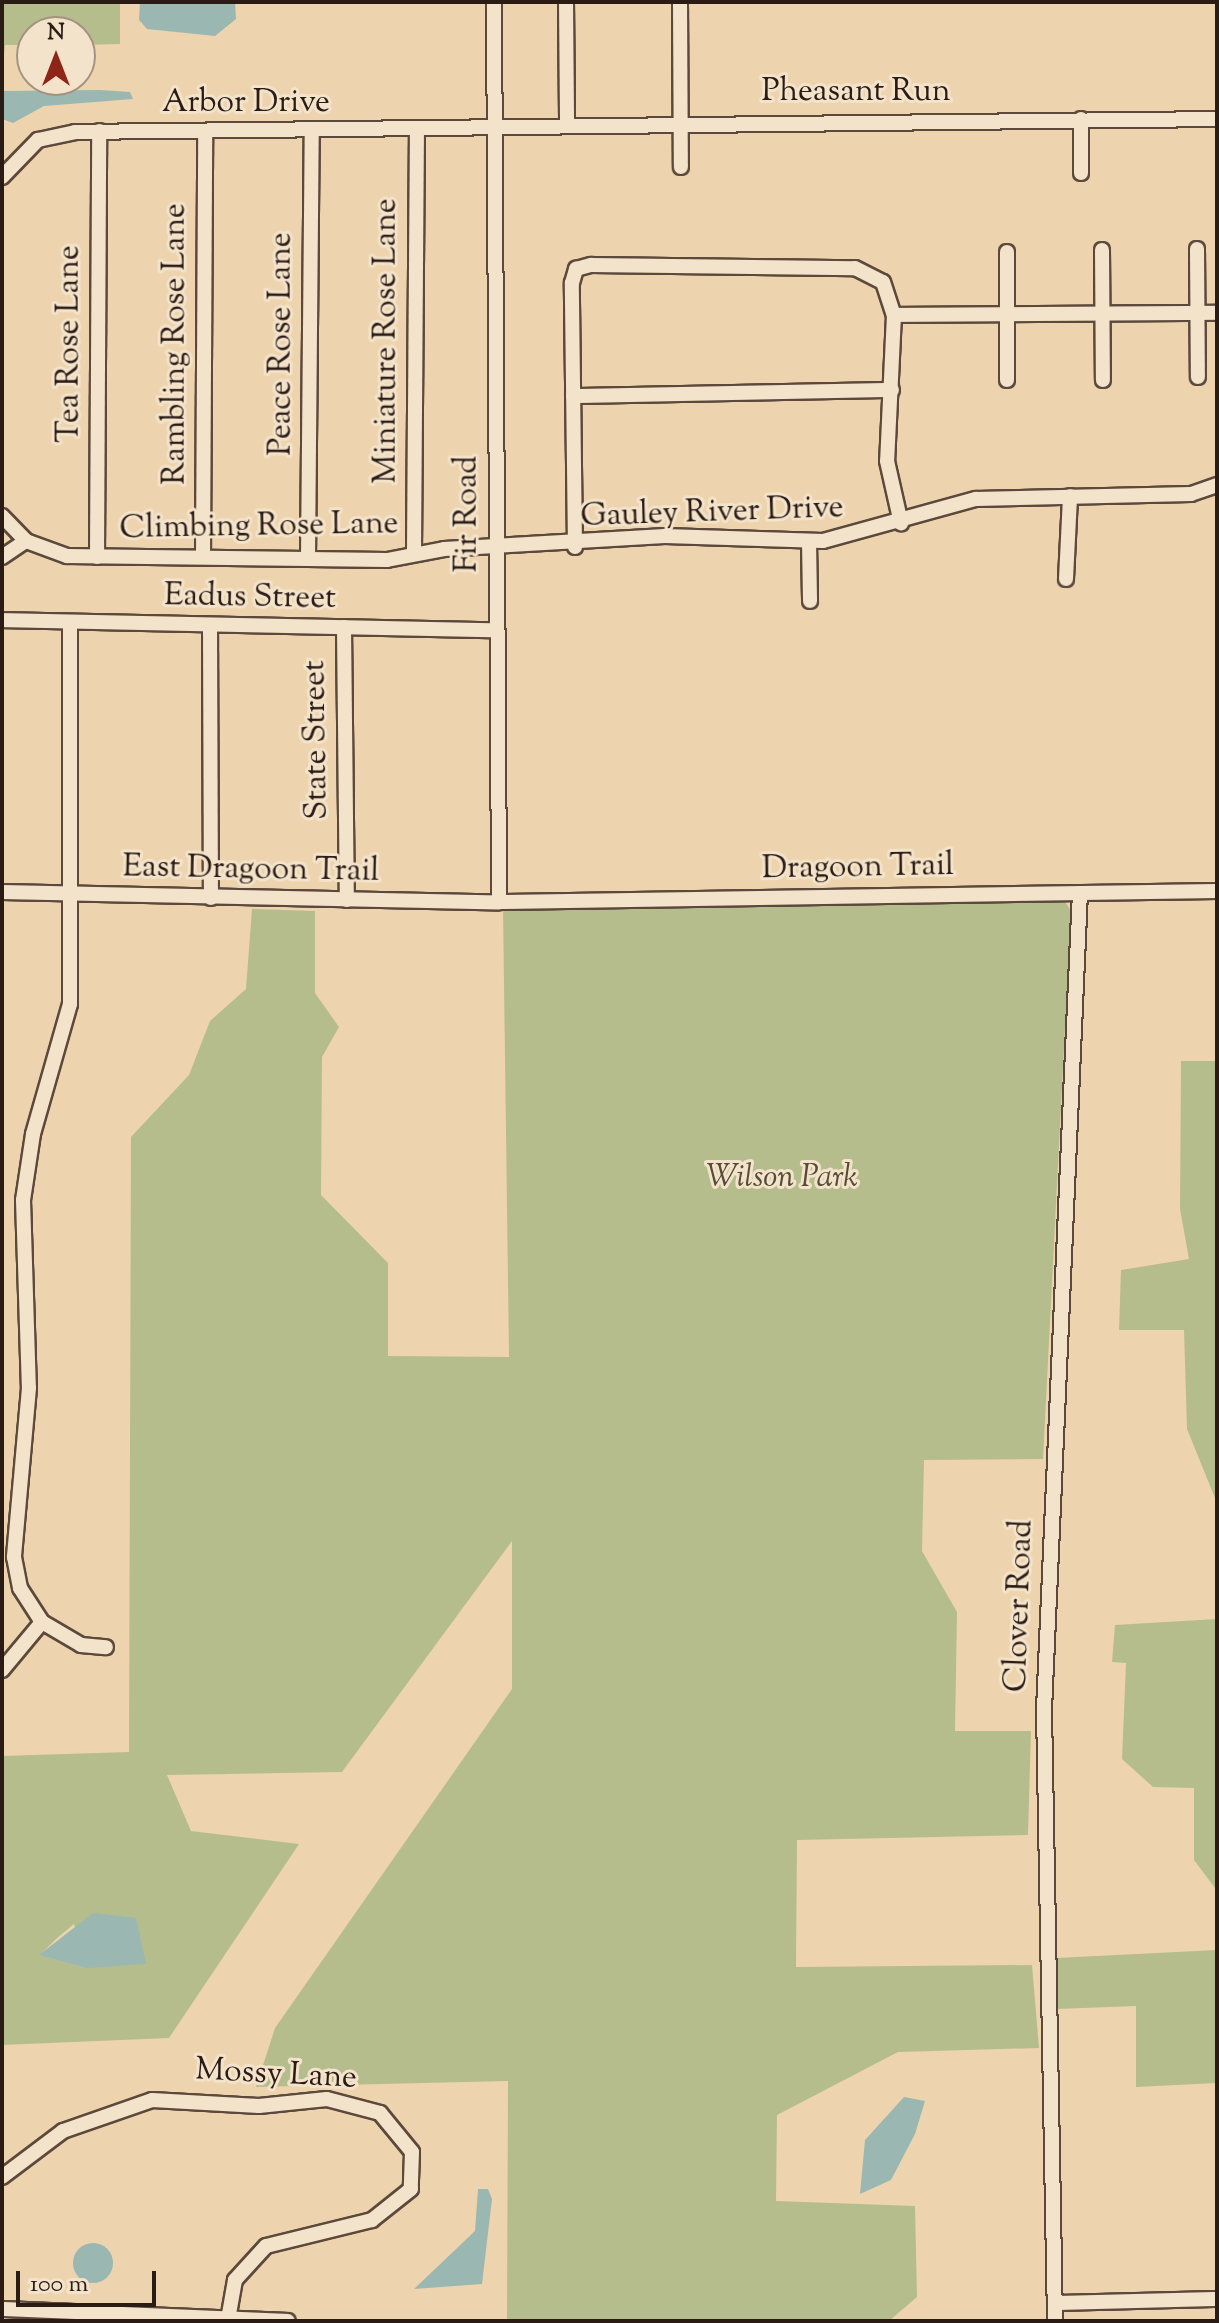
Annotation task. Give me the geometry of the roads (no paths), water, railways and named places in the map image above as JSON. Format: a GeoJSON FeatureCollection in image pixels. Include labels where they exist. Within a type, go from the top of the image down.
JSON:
{"type":"FeatureCollection","features":[{"type":"Feature","properties":{"kind":"street","name":"Fir Road"},"geometry":{"type":"LineString","coordinates":[[494,2],[499,902]]}},
{"type":"Feature","properties":{"kind":"street"},"geometry":{"type":"LineString","coordinates":[[566,2],[567,121]]}},
{"type":"Feature","properties":{"kind":"street"},"geometry":{"type":"LineString","coordinates":[[680,2],[681,167]]}},
{"type":"Feature","properties":{"kind":"street"},"geometry":{"type":"LineString","coordinates":[[1081,119],[1081,173]]}},
{"type":"Feature","properties":{"kind":"street","name":"Pheasant Run"},"geometry":{"type":"LineString","coordinates":[[495,126],[567,121],[1217,119]]}},
{"type":"Feature","properties":{"kind":"street","name":"Arbor Drive"},"geometry":{"type":"LineString","coordinates":[[5,172],[50,136],[99,131],[417,130],[495,126]]}},
{"type":"Feature","properties":{"kind":"street","name":"Peace Rose Lane"},"geometry":{"type":"LineString","coordinates":[[308,559],[312,130]]}},
{"type":"Feature","properties":{"kind":"street","name":"Miniature Rose Lane"},"geometry":{"type":"LineString","coordinates":[[414,553],[417,130]]}},
{"type":"Feature","properties":{"kind":"street","name":"Tea Rose Lane"},"geometry":{"type":"LineString","coordinates":[[97,557],[99,131]]}},
{"type":"Feature","properties":{"kind":"street","name":"Rambling Rose Lane"},"geometry":{"type":"LineString","coordinates":[[203,557],[205,131]]}},
{"type":"Feature","properties":{"kind":"street"},"geometry":{"type":"LineString","coordinates":[[1197,249],[1198,377]]}},
{"type":"Feature","properties":{"kind":"street"},"geometry":{"type":"LineString","coordinates":[[1102,250],[1103,380]]}},
{"type":"Feature","properties":{"kind":"street"},"geometry":{"type":"LineString","coordinates":[[1007,252],[1007,380]]}},
{"type":"Feature","properties":{"kind":"street"},"geometry":{"type":"LineString","coordinates":[[575,547],[573,396],[576,269],[855,268],[883,282],[894,315],[887,461],[901,523]]}},
{"type":"Feature","properties":{"kind":"street"},"geometry":{"type":"LineString","coordinates":[[894,315],[1217,313]]}},
{"type":"Feature","properties":{"kind":"street"},"geometry":{"type":"LineString","coordinates":[[573,396],[892,390]]}},
{"type":"Feature","properties":{"kind":"street","name":"Gauley River Drive"},"geometry":{"type":"LineString","coordinates":[[496,549],[575,547],[698,535],[809,542],[901,523],[976,499],[1214,487]]}},
{"type":"Feature","properties":{"kind":"street"},"geometry":{"type":"LineString","coordinates":[[1066,579],[1070,496]]}},
{"type":"Feature","properties":{"kind":"street"},"geometry":{"type":"LineString","coordinates":[[2,516],[26,541],[2,557]]}},
{"type":"Feature","properties":{"kind":"street","name":"Climbing Rose Lane"},"geometry":{"type":"LineString","coordinates":[[26,541],[52,553],[97,557],[308,559],[496,549]]}},
{"type":"Feature","properties":{"kind":"street"},"geometry":{"type":"LineString","coordinates":[[809,542],[810,601]]}},
{"type":"Feature","properties":{"kind":"street","name":"Eadus Street"},"geometry":{"type":"LineString","coordinates":[[2,620],[496,630]]}},
{"type":"Feature","properties":{"kind":"street"},"geometry":{"type":"LineString","coordinates":[[70,622],[70,1004],[33,1134],[22,1223],[29,1388],[14,1557],[20,1588],[42,1622],[81,1645],[106,1647]]}},
{"type":"Feature","properties":{"kind":"street"},"geometry":{"type":"LineString","coordinates":[[210,625],[211,898]]}},
{"type":"Feature","properties":{"kind":"street","name":"State Street"},"geometry":{"type":"LineString","coordinates":[[344,627],[347,900]]}},
{"type":"Feature","properties":{"kind":"street","name":"Dragoon Trail"},"geometry":{"type":"LineString","coordinates":[[499,902],[1217,891]]}},
{"type":"Feature","properties":{"kind":"street","name":"East Dragoon Trail"},"geometry":{"type":"LineString","coordinates":[[2,892],[71,896],[499,902]]}},
{"type":"Feature","properties":{"kind":"street","name":"Clover Road"},"geometry":{"type":"LineString","coordinates":[[1055,2321],[1044,1710],[1080,893]]}},
{"type":"Feature","properties":{"kind":"street"},"geometry":{"type":"LineString","coordinates":[[2,1670],[42,1622]]}},
{"type":"Feature","properties":{"kind":"street","name":"Mossy Lane"},"geometry":{"type":"LineString","coordinates":[[2,2177],[63,2131],[152,2100],[267,2106],[327,2099],[380,2113],[412,2152],[415,2177],[405,2197],[372,2220],[266,2246],[235,2280],[229,2314]]}},
{"type":"Feature","properties":{"kind":"street"},"geometry":{"type":"LineString","coordinates":[[1055,2303],[1217,2299]]}},
{"type":"Feature","properties":{"kind":"street"},"geometry":{"type":"LineString","coordinates":[[9,2313],[229,2314],[288,2321]]}},
{"type":"Feature","properties":{"kind":"water"},"geometry":{"type":"Polygon","coordinates":[[[140,2],[235,2],[236,19],[215,36],[147,29],[139,20],[140,2]]]}},
{"type":"Feature","properties":{"kind":"water"},"geometry":{"type":"Polygon","coordinates":[[[96,90],[130,92],[133,99],[44,106],[13,123],[2,119],[2,91],[16,91],[16,96],[96,96],[96,90]]]}},
{"type":"Feature","properties":{"kind":"water"},"geometry":{"type":"Polygon","coordinates":[[[93,1913],[136,1918],[146,1964],[85,1968],[39,1955],[93,1913]]]}},
{"type":"Feature","properties":{"kind":"water"},"geometry":{"type":"Polygon","coordinates":[[[904,2097],[925,2101],[915,2134],[891,2180],[860,2194],[865,2140],[904,2097]]]}},
{"type":"Feature","properties":{"kind":"water"},"geometry":{"type":"Polygon","coordinates":[[[478,2189],[488,2189],[492,2199],[482,2284],[414,2289],[475,2231],[478,2189]]]}},
{"type":"Feature","properties":{"kind":"water"},"geometry":{"type":"Polygon","coordinates":[[[93,2243],[107,2249],[113,2263],[107,2277],[93,2283],[79,2277],[73,2263],[79,2249],[93,2243]]]}},
{"type":"Feature","properties":{"kind":"park label","name":"Wilson Park"},"geometry":{"type":"Point","coordinates":[782,1178]}}]}
